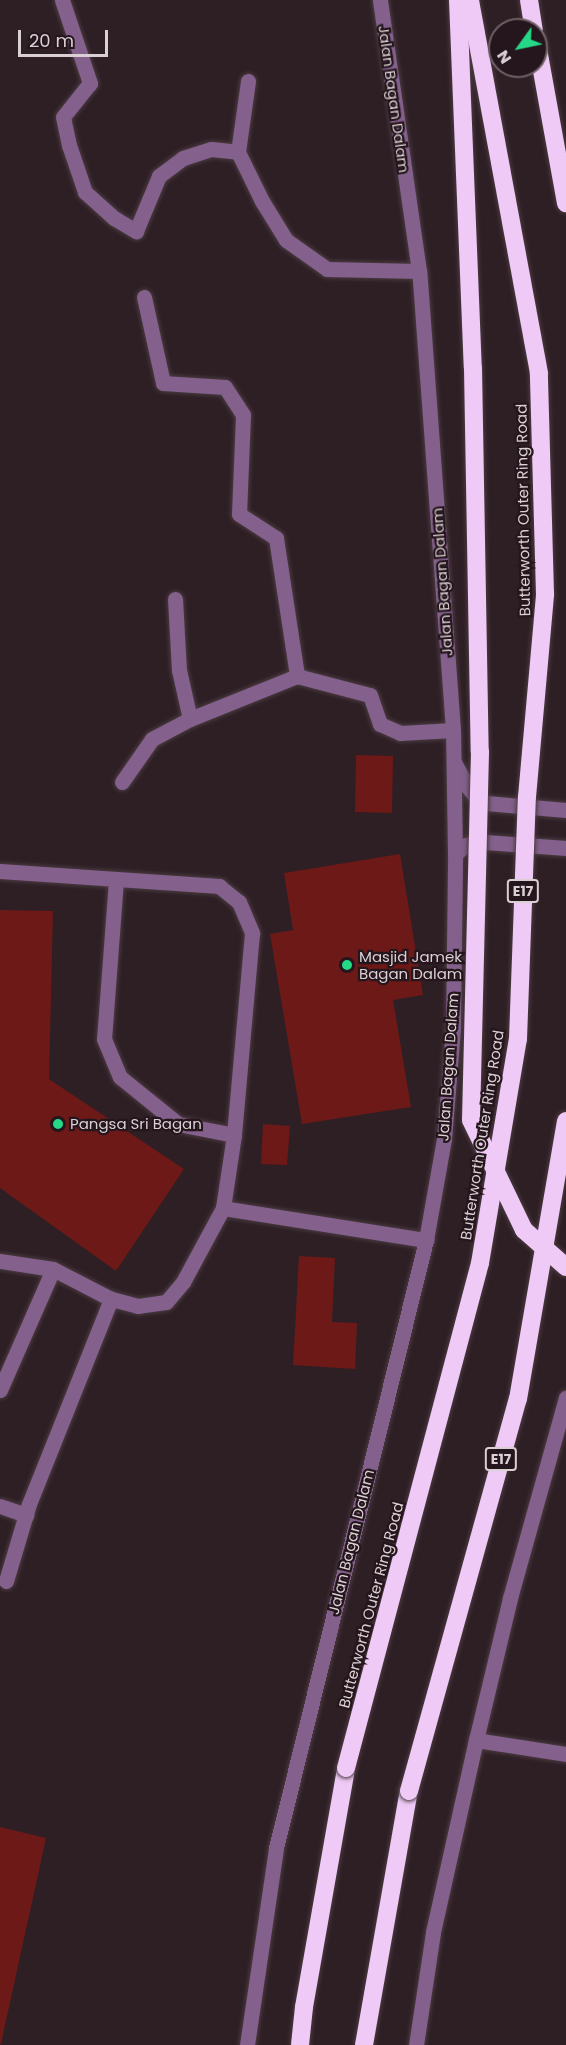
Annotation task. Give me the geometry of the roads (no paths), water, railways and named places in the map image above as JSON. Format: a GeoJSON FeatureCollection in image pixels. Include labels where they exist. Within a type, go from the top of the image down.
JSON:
{"type":"FeatureCollection","features":[{"type":"Feature","properties":{"kind":"highway"},"geometry":{"type":"LineString","coordinates":[[458,0],[473,368],[480,752],[471,1120],[524,1230],[566,1268]]}},
{"type":"Feature","properties":{"kind":"highway","name":"Butterworth Outer Ring Road"},"geometry":{"type":"LineString","coordinates":[[299,2040],[346,1768],[480,1263],[518,1039],[527,797],[545,594],[539,373],[470,0]]}},
{"type":"Feature","properties":{"kind":"highway"},"geometry":{"type":"LineString","coordinates":[[529,0],[532,18]]}},
{"type":"Feature","properties":{"kind":"highway"},"geometry":{"type":"LineString","coordinates":[[543,78],[566,203]]}},
{"type":"Feature","properties":{"kind":"highway","name":"E17"},"geometry":{"type":"LineString","coordinates":[[364,2045],[409,1791],[518,1399],[566,1120]]}},
{"type":"Feature","properties":{"kind":"street"},"geometry":{"type":"LineString","coordinates":[[62,0],[90,82],[63,117],[69,145],[85,192],[114,218],[136,231],[159,176],[183,158],[211,149],[238,152]]}},
{"type":"Feature","properties":{"kind":"street","name":"Jalan Bagan Dalam"},"geometry":{"type":"LineString","coordinates":[[247,2045],[276,1848],[426,1240],[444,1139],[453,1030],[455,854],[453,730],[419,271],[380,0]]}},
{"type":"Feature","properties":{"kind":"street"},"geometry":{"type":"LineString","coordinates":[[248,81],[238,152],[262,201],[286,240],[327,269],[419,271]]}},
{"type":"Feature","properties":{"kind":"street"},"geometry":{"type":"LineString","coordinates":[[144,297],[163,383],[225,387],[243,415],[239,514],[276,538],[297,676]]}},
{"type":"Feature","properties":{"kind":"street"},"geometry":{"type":"LineString","coordinates":[[175,599],[179,670],[190,719]]}},
{"type":"Feature","properties":{"kind":"street"},"geometry":{"type":"LineString","coordinates":[[122,782],[152,739],[190,719],[297,676],[370,695],[380,723],[400,733],[453,730]]}},
{"type":"Feature","properties":{"kind":"street"},"geometry":{"type":"LineString","coordinates":[[454,761],[467,786],[476,797],[486,803],[566,810]]}},
{"type":"Feature","properties":{"kind":"street"},"geometry":{"type":"LineString","coordinates":[[455,854],[466,845],[485,842],[566,848]]}},
{"type":"Feature","properties":{"kind":"street"},"geometry":{"type":"LineString","coordinates":[[0,871],[219,886],[239,902],[252,933],[234,1135],[223,1208],[183,1282],[166,1302],[138,1306],[111,1299],[53,1269],[0,1261]]}},
{"type":"Feature","properties":{"kind":"street"},"geometry":{"type":"LineString","coordinates":[[116,880],[104,1039],[120,1077],[178,1124],[234,1135]]}},
{"type":"Feature","properties":{"kind":"street"},"geometry":{"type":"LineString","coordinates":[[223,1208],[426,1240]]}},
{"type":"Feature","properties":{"kind":"street"},"geometry":{"type":"LineString","coordinates":[[0,1390],[53,1269]]}},
{"type":"Feature","properties":{"kind":"street"},"geometry":{"type":"LineString","coordinates":[[6,1581],[26,1515],[111,1299]]}},
{"type":"Feature","properties":{"kind":"street"},"geometry":{"type":"LineString","coordinates":[[416,2045],[433,1932],[476,1740],[510,1598],[566,1398]]}},
{"type":"Feature","properties":{"kind":"street"},"geometry":{"type":"LineString","coordinates":[[0,1506],[26,1515]]}},
{"type":"Feature","properties":{"kind":"street"},"geometry":{"type":"LineString","coordinates":[[476,1740],[566,1754]]}},
{"type":"Feature","properties":{"kind":"place","name":"Masjid Jamek Bagan Dalam"},"geometry":{"type":"Point","coordinates":[347,965]}},
{"type":"Feature","properties":{"kind":"place","name":"Pangsa Sri Bagan"},"geometry":{"type":"Point","coordinates":[58,1124]}}]}
